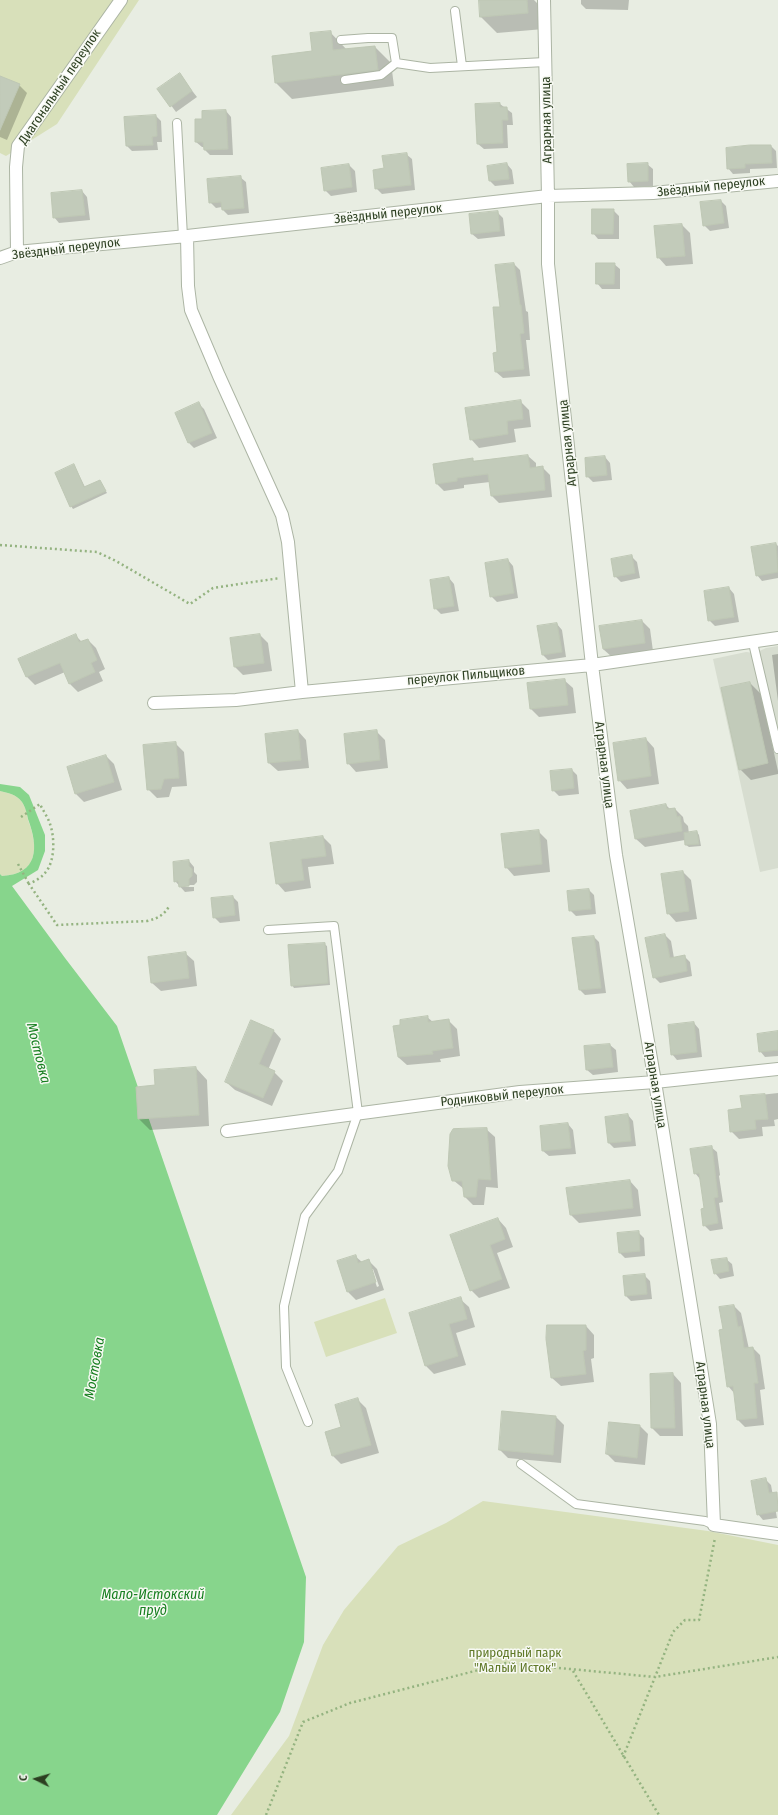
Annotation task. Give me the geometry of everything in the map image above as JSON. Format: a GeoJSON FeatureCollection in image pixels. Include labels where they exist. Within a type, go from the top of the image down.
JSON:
{"type":"FeatureCollection","features":[{"type":"Feature","properties":{"kind":"street","name":"Диагональный переулок"},"geometry":{"type":"LineString","coordinates":[[17,252],[16,167],[18,146],[121,0]]}},
{"type":"Feature","properties":{"kind":"street","name":"Аграрная улица"},"geometry":{"type":"LineString","coordinates":[[544,0],[548,264],[592,665],[616,855],[655,1082],[710,1424],[714,1525]]}},
{"type":"Feature","properties":{"kind":"street","name":"Звёздный переулок"},"geometry":{"type":"LineString","coordinates":[[0,258],[17,252],[185,236],[548,196],[653,193],[778,181]]}},
{"type":"Feature","properties":{"kind":"street"},"geometry":{"type":"LineString","coordinates":[[185,236],[191,310],[282,515],[288,542],[302,692]]}},
{"type":"Feature","properties":{"kind":"street","name":"переулок Пильщиков"},"geometry":{"type":"LineString","coordinates":[[154,703],[236,700],[302,692],[592,665],[753,643],[778,638]]}},
{"type":"Feature","properties":{"kind":"street","name":"Родниковый переулок"},"geometry":{"type":"LineString","coordinates":[[228,1131],[520,1092],[655,1082],[778,1069]]}},
{"type":"Feature","properties":{"kind":"street"},"geometry":{"type":"LineString","coordinates":[[714,1525],[778,1534]]}},
{"type":"Feature","properties":{"kind":"lane"},"geometry":{"type":"LineString","coordinates":[[455,12],[462,66]]}},
{"type":"Feature","properties":{"kind":"lane"},"geometry":{"type":"LineString","coordinates":[[341,40],[392,38],[396,63]]}},
{"type":"Feature","properties":{"kind":"lane"},"geometry":{"type":"LineString","coordinates":[[345,80],[381,75],[396,63],[430,68],[511,62],[545,62]]}},
{"type":"Feature","properties":{"kind":"lane"},"geometry":{"type":"LineString","coordinates":[[177,123],[185,236]]}},
{"type":"Feature","properties":{"kind":"lane"},"geometry":{"type":"LineString","coordinates":[[753,643],[775,719],[778,749]]}},
{"type":"Feature","properties":{"kind":"lane"},"geometry":{"type":"LineString","coordinates":[[268,930],[334,926],[358,1113],[338,1171],[305,1216],[284,1306],[286,1367],[308,1422]]}},
{"type":"Feature","properties":{"kind":"lane"},"geometry":{"type":"LineString","coordinates":[[521,1464],[576,1504],[705,1521],[714,1525]]}},
{"type":"Feature","properties":{"kind":"path"},"geometry":{"type":"LineString","coordinates":[[0,545],[97,552],[116,560],[190,604],[213,588],[291,576]]}},
{"type":"Feature","properties":{"kind":"path"},"geometry":{"type":"LineString","coordinates":[[21,817],[40,804],[50,824],[53,843],[52,857],[46,872],[38,880],[29,884]]}},
{"type":"Feature","properties":{"kind":"path"},"geometry":{"type":"LineString","coordinates":[[18,864],[29,884],[57,925],[156,919],[164,915],[170,905]]}},
{"type":"Feature","properties":{"kind":"path"},"geometry":{"type":"LineString","coordinates":[[623,1757],[673,1632],[685,1620],[699,1620],[716,1532],[714,1525]]}},
{"type":"Feature","properties":{"kind":"path"},"geometry":{"type":"LineString","coordinates":[[266,1815],[303,1722],[350,1703],[506,1663],[655,1677],[778,1657]]}},
{"type":"Feature","properties":{"kind":"path"},"geometry":{"type":"LineString","coordinates":[[573,1670],[623,1757],[659,1815]]}},
{"type":"Feature","properties":{"kind":"shaded area"},"geometry":{"type":"Polygon","coordinates":[[[778,646],[778,868],[760,872],[713,659],[746,652],[755,653],[766,648],[778,646]]]}},
{"type":"Feature","properties":{"kind":"green space"},"geometry":{"type":"Polygon","coordinates":[[[0,0],[139,0],[57,124],[6,156],[0,153],[0,0]]]}},
{"type":"Feature","properties":{"kind":"green space"},"geometry":{"type":"Polygon","coordinates":[[[0,791],[9,793],[20,799],[26,810],[34,840],[33,858],[29,865],[23,870],[14,874],[2,876],[0,874],[0,791]]]}},
{"type":"Feature","properties":{"kind":"green space"},"geometry":{"type":"Polygon","coordinates":[[[385,1298],[397,1333],[326,1357],[314,1322],[385,1298]]]}},
{"type":"Feature","properties":{"kind":"green space","name":"природный парк \"Малый Исток\""},"geometry":{"type":"Polygon","coordinates":[[[483,1501],[708,1531],[778,1545],[778,1815],[231,1815],[289,1736],[323,1645],[344,1610],[398,1546],[446,1523],[483,1501]]]}},
{"type":"Feature","properties":{"kind":"water","name":"Мало-Истокский пруд"},"geometry":{"type":"Polygon","coordinates":[[[0,784],[20,787],[29,795],[45,835],[45,851],[38,870],[12,886],[117,1026],[306,1577],[304,1642],[280,1712],[217,1815],[0,1815],[0,874],[2,876],[14,874],[23,870],[29,865],[33,858],[34,840],[26,810],[20,799],[9,793],[0,791],[0,784]]]}},
{"type":"Feature","properties":{"kind":"building"},"geometry":{"type":"Polygon","coordinates":[[[479,0],[527,0],[528,13],[480,17],[479,0]]]}},
{"type":"Feature","properties":{"kind":"building"},"geometry":{"type":"Polygon","coordinates":[[[331,31],[333,50],[375,46],[378,70],[275,83],[272,56],[312,51],[310,33],[331,31]]]}},
{"type":"Feature","properties":{"kind":"building"},"geometry":{"type":"Polygon","coordinates":[[[180,73],[192,91],[170,107],[157,89],[180,73]]]}},
{"type":"Feature","properties":{"kind":"building"},"geometry":{"type":"Polygon","coordinates":[[[0,76],[20,84],[0,130],[0,76]]]}},
{"type":"Feature","properties":{"kind":"building"},"geometry":{"type":"Polygon","coordinates":[[[500,103],[500,107],[507,107],[508,120],[502,120],[503,143],[477,144],[475,104],[500,103]]]}},
{"type":"Feature","properties":{"kind":"building"},"geometry":{"type":"Polygon","coordinates":[[[226,110],[228,149],[204,150],[203,142],[195,142],[195,119],[202,119],[202,111],[226,110]]]}},
{"type":"Feature","properties":{"kind":"building"},"geometry":{"type":"Polygon","coordinates":[[[156,115],[157,136],[152,137],[153,145],[126,146],[124,117],[156,115]]]}},
{"type":"Feature","properties":{"kind":"building"},"geometry":{"type":"Polygon","coordinates":[[[750,145],[771,145],[772,163],[745,164],[745,168],[727,169],[726,148],[750,145]]]}},
{"type":"Feature","properties":{"kind":"building"},"geometry":{"type":"Polygon","coordinates":[[[407,153],[411,185],[375,189],[373,170],[384,168],[382,156],[407,153]]]}},
{"type":"Feature","properties":{"kind":"building"},"geometry":{"type":"Polygon","coordinates":[[[507,163],[509,179],[489,181],[487,166],[507,163]]]}},
{"type":"Feature","properties":{"kind":"building"},"geometry":{"type":"Polygon","coordinates":[[[648,163],[648,181],[628,182],[627,164],[648,163]]]}},
{"type":"Feature","properties":{"kind":"building"},"geometry":{"type":"Polygon","coordinates":[[[349,164],[352,187],[324,191],[321,168],[349,164]]]}},
{"type":"Feature","properties":{"kind":"building"},"geometry":{"type":"Polygon","coordinates":[[[241,176],[244,208],[222,210],[221,202],[209,203],[207,179],[241,176]]]}},
{"type":"Feature","properties":{"kind":"building"},"geometry":{"type":"Polygon","coordinates":[[[82,190],[85,215],[53,218],[51,193],[82,190]]]}},
{"type":"Feature","properties":{"kind":"building"},"geometry":{"type":"Polygon","coordinates":[[[721,200],[724,223],[703,226],[700,202],[721,200]]]}},
{"type":"Feature","properties":{"kind":"building"},"geometry":{"type":"Polygon","coordinates":[[[592,209],[614,209],[613,234],[592,234],[592,209]]]}},
{"type":"Feature","properties":{"kind":"building"},"geometry":{"type":"Polygon","coordinates":[[[498,211],[500,231],[471,234],[469,214],[498,211]]]}},
{"type":"Feature","properties":{"kind":"building"},"geometry":{"type":"Polygon","coordinates":[[[682,224],[685,256],[657,258],[654,226],[682,224]]]}},
{"type":"Feature","properties":{"kind":"building"},"geometry":{"type":"Polygon","coordinates":[[[514,263],[524,333],[520,334],[524,369],[495,372],[493,353],[497,352],[493,307],[500,307],[495,265],[514,263]]]}},
{"type":"Feature","properties":{"kind":"building"},"geometry":{"type":"Polygon","coordinates":[[[596,263],[615,263],[614,284],[596,284],[596,263]]]}},
{"type":"Feature","properties":{"kind":"building"},"geometry":{"type":"Polygon","coordinates":[[[521,400],[523,419],[507,421],[508,434],[470,440],[465,408],[521,400]]]}},
{"type":"Feature","properties":{"kind":"building"},"geometry":{"type":"Polygon","coordinates":[[[199,402],[212,433],[188,443],[175,413],[199,402]]]}},
{"type":"Feature","properties":{"kind":"building"},"geometry":{"type":"Polygon","coordinates":[[[528,455],[530,468],[543,466],[545,490],[491,496],[488,474],[457,478],[457,481],[436,484],[433,464],[473,458],[473,461],[528,455]]]}},
{"type":"Feature","properties":{"kind":"building"},"geometry":{"type":"Polygon","coordinates":[[[605,456],[607,475],[586,477],[585,458],[605,456]]]}},
{"type":"Feature","properties":{"kind":"building"},"geometry":{"type":"Polygon","coordinates":[[[74,464],[84,487],[100,480],[106,491],[70,507],[55,473],[74,464]]]}},
{"type":"Feature","properties":{"kind":"building"},"geometry":{"type":"Polygon","coordinates":[[[776,543],[778,572],[756,576],[751,547],[776,543]]]}},
{"type":"Feature","properties":{"kind":"building"},"geometry":{"type":"Polygon","coordinates":[[[632,555],[635,573],[614,577],[611,559],[632,555]]]}},
{"type":"Feature","properties":{"kind":"building"},"geometry":{"type":"Polygon","coordinates":[[[508,559],[514,593],[490,597],[485,563],[508,559]]]}},
{"type":"Feature","properties":{"kind":"building"},"geometry":{"type":"Polygon","coordinates":[[[449,577],[454,606],[434,609],[430,580],[449,577]]]}},
{"type":"Feature","properties":{"kind":"building"},"geometry":{"type":"Polygon","coordinates":[[[729,587],[734,617],[708,621],[704,591],[729,587]]]}},
{"type":"Feature","properties":{"kind":"building"},"geometry":{"type":"Polygon","coordinates":[[[642,620],[645,643],[603,649],[599,626],[642,620]]]}},
{"type":"Feature","properties":{"kind":"building"},"geometry":{"type":"Polygon","coordinates":[[[557,623],[562,652],[542,655],[537,626],[557,623]]]}},
{"type":"Feature","properties":{"kind":"building"},"geometry":{"type":"Polygon","coordinates":[[[76,634],[79,642],[88,639],[97,660],[91,663],[95,672],[69,684],[60,663],[26,677],[18,659],[76,634]]]}},
{"type":"Feature","properties":{"kind":"building"},"geometry":{"type":"Polygon","coordinates":[[[260,634],[264,663],[234,667],[230,638],[260,634]]]}},
{"type":"Feature","properties":{"kind":"building"},"geometry":{"type":"Polygon","coordinates":[[[565,679],[568,705],[530,709],[527,683],[565,679]]]}},
{"type":"Feature","properties":{"kind":"building"},"geometry":{"type":"Polygon","coordinates":[[[750,682],[768,763],[739,770],[721,688],[750,682]]]}},
{"type":"Feature","properties":{"kind":"building"},"geometry":{"type":"Polygon","coordinates":[[[298,730],[301,760],[268,763],[265,734],[298,730]]]}},
{"type":"Feature","properties":{"kind":"building"},"geometry":{"type":"Polygon","coordinates":[[[377,730],[380,760],[347,764],[344,734],[377,730]]]}},
{"type":"Feature","properties":{"kind":"building"},"geometry":{"type":"Polygon","coordinates":[[[646,738],[651,776],[618,781],[613,743],[646,738]]]}},
{"type":"Feature","properties":{"kind":"building"},"geometry":{"type":"Polygon","coordinates":[[[176,742],[179,778],[164,779],[161,789],[147,790],[143,745],[176,742]]]}},
{"type":"Feature","properties":{"kind":"building"},"geometry":{"type":"Polygon","coordinates":[[[106,755],[114,782],[75,794],[67,767],[106,755]]]}},
{"type":"Feature","properties":{"kind":"building"},"geometry":{"type":"Polygon","coordinates":[[[572,769],[574,788],[552,791],[550,771],[572,769]]]}},
{"type":"Feature","properties":{"kind":"building"},"geometry":{"type":"Polygon","coordinates":[[[666,804],[667,809],[675,808],[677,817],[680,816],[682,831],[635,839],[630,811],[666,804]]]}},
{"type":"Feature","properties":{"kind":"building"},"geometry":{"type":"Polygon","coordinates":[[[539,830],[542,864],[505,868],[501,834],[539,830]]]}},
{"type":"Feature","properties":{"kind":"building"},"geometry":{"type":"Polygon","coordinates":[[[697,831],[699,844],[685,845],[684,833],[697,831]]]}},
{"type":"Feature","properties":{"kind":"building"},"geometry":{"type":"Polygon","coordinates":[[[323,836],[326,856],[301,859],[304,880],[276,884],[270,843],[323,836]]]}},
{"type":"Feature","properties":{"kind":"building"},"geometry":{"type":"Polygon","coordinates":[[[189,860],[189,866],[192,869],[192,876],[189,879],[189,886],[179,887],[178,881],[174,882],[173,862],[189,860]]]}},
{"type":"Feature","properties":{"kind":"building"},"geometry":{"type":"Polygon","coordinates":[[[683,871],[689,911],[667,914],[661,874],[683,871]]]}},
{"type":"Feature","properties":{"kind":"building"},"geometry":{"type":"Polygon","coordinates":[[[589,889],[591,909],[569,911],[567,891],[589,889]]]}},
{"type":"Feature","properties":{"kind":"building"},"geometry":{"type":"Polygon","coordinates":[[[233,896],[235,915],[213,918],[211,898],[233,896]]]}},
{"type":"Feature","properties":{"kind":"building"},"geometry":{"type":"Polygon","coordinates":[[[665,934],[670,958],[685,955],[687,971],[653,978],[645,938],[665,934]]]}},
{"type":"Feature","properties":{"kind":"building"},"geometry":{"type":"Polygon","coordinates":[[[594,936],[601,988],[579,990],[572,938],[594,936]]]}},
{"type":"Feature","properties":{"kind":"building"},"geometry":{"type":"Polygon","coordinates":[[[325,943],[328,983],[291,986],[288,945],[325,943]]]}},
{"type":"Feature","properties":{"kind":"building"},"geometry":{"type":"Polygon","coordinates":[[[186,952],[189,978],[151,983],[148,957],[186,952]]]}},
{"type":"Feature","properties":{"kind":"building"},"geometry":{"type":"Polygon","coordinates":[[[428,1016],[428,1022],[449,1019],[453,1048],[432,1051],[433,1054],[398,1057],[393,1026],[400,1025],[400,1020],[428,1016]]]}},
{"type":"Feature","properties":{"kind":"building"},"geometry":{"type":"Polygon","coordinates":[[[251,1020],[274,1030],[259,1064],[275,1071],[263,1098],[225,1082],[251,1020]]]}},
{"type":"Feature","properties":{"kind":"building"},"geometry":{"type":"Polygon","coordinates":[[[694,1022],[697,1052],[671,1055],[668,1025],[694,1022]]]}},
{"type":"Feature","properties":{"kind":"building"},"geometry":{"type":"Polygon","coordinates":[[[778,1031],[778,1050],[759,1052],[757,1034],[778,1031]]]}},
{"type":"Feature","properties":{"kind":"building"},"geometry":{"type":"Polygon","coordinates":[[[610,1044],[613,1067],[586,1070],[584,1046],[610,1044]]]}},
{"type":"Feature","properties":{"kind":"building"},"geometry":{"type":"Polygon","coordinates":[[[196,1067],[199,1115],[138,1119],[136,1087],[155,1085],[154,1070],[196,1067]]]}},
{"type":"Feature","properties":{"kind":"building"},"geometry":{"type":"Polygon","coordinates":[[[765,1094],[768,1119],[755,1120],[756,1129],[730,1132],[728,1110],[742,1108],[740,1096],[765,1094]]]}},
{"type":"Feature","properties":{"kind":"building"},"geometry":{"type":"Polygon","coordinates":[[[628,1114],[631,1141],[608,1143],[605,1117],[628,1114]]]}},
{"type":"Feature","properties":{"kind":"building"},"geometry":{"type":"Polygon","coordinates":[[[568,1123],[571,1148],[542,1151],[540,1126],[568,1123]]]}},
{"type":"Feature","properties":{"kind":"building"},"geometry":{"type":"Polygon","coordinates":[[[487,1128],[491,1180],[478,1179],[476,1197],[464,1197],[462,1181],[452,1181],[448,1166],[450,1134],[453,1129],[487,1128]]]}},
{"type":"Feature","properties":{"kind":"building"},"geometry":{"type":"Polygon","coordinates":[[[712,1146],[718,1197],[714,1198],[718,1223],[703,1226],[701,1209],[704,1208],[699,1173],[694,1174],[690,1149],[712,1146]]]}},
{"type":"Feature","properties":{"kind":"building"},"geometry":{"type":"Polygon","coordinates":[[[630,1180],[633,1208],[570,1215],[566,1188],[630,1180]]]}},
{"type":"Feature","properties":{"kind":"building"},"geometry":{"type":"Polygon","coordinates":[[[498,1218],[505,1239],[490,1245],[502,1279],[470,1291],[450,1235],[498,1218]]]}},
{"type":"Feature","properties":{"kind":"building"},"geometry":{"type":"Polygon","coordinates":[[[639,1231],[640,1251],[619,1253],[617,1233],[639,1231]]]}},
{"type":"Feature","properties":{"kind":"building"},"geometry":{"type":"Polygon","coordinates":[[[356,1255],[358,1263],[369,1259],[376,1282],[347,1292],[337,1261],[356,1255]]]}},
{"type":"Feature","properties":{"kind":"building"},"geometry":{"type":"Polygon","coordinates":[[[727,1258],[729,1271],[714,1274],[711,1260],[727,1258]]]}},
{"type":"Feature","properties":{"kind":"building"},"geometry":{"type":"Polygon","coordinates":[[[645,1274],[647,1294],[625,1296],[623,1276],[645,1274]]]}},
{"type":"Feature","properties":{"kind":"building"},"geometry":{"type":"Polygon","coordinates":[[[461,1297],[467,1319],[449,1324],[458,1356],[425,1366],[409,1313],[461,1297]]]}},
{"type":"Feature","properties":{"kind":"building"},"geometry":{"type":"Polygon","coordinates":[[[734,1305],[738,1327],[741,1326],[744,1348],[753,1347],[758,1383],[754,1383],[757,1418],[737,1420],[733,1386],[727,1387],[719,1330],[723,1329],[719,1307],[734,1305]]]}},
{"type":"Feature","properties":{"kind":"building"},"geometry":{"type":"Polygon","coordinates":[[[547,1325],[586,1325],[586,1350],[583,1351],[586,1374],[551,1378],[546,1339],[547,1325]]]}},
{"type":"Feature","properties":{"kind":"building"},"geometry":{"type":"Polygon","coordinates":[[[673,1373],[675,1428],[651,1428],[650,1374],[673,1373]]]}},
{"type":"Feature","properties":{"kind":"building"},"geometry":{"type":"Polygon","coordinates":[[[358,1398],[371,1445],[332,1456],[325,1432],[341,1427],[335,1405],[358,1398]]]}},
{"type":"Feature","properties":{"kind":"building"},"geometry":{"type":"Polygon","coordinates":[[[502,1411],[556,1416],[553,1455],[499,1450],[502,1411]]]}},
{"type":"Feature","properties":{"kind":"building"},"geometry":{"type":"Polygon","coordinates":[[[609,1422],[640,1425],[637,1458],[606,1454],[609,1422]]]}},
{"type":"Feature","properties":{"kind":"building"},"geometry":{"type":"Polygon","coordinates":[[[766,1478],[769,1493],[777,1492],[778,1511],[757,1515],[751,1481],[766,1478]]]}},
{"type":"Feature","properties":{"kind":"water label","name":"Мостовка"},"geometry":{"type":"Point","coordinates":[38,1053]}},
{"type":"Feature","properties":{"kind":"water label","name":"Мостовка"},"geometry":{"type":"Point","coordinates":[95,1368]}}]}
